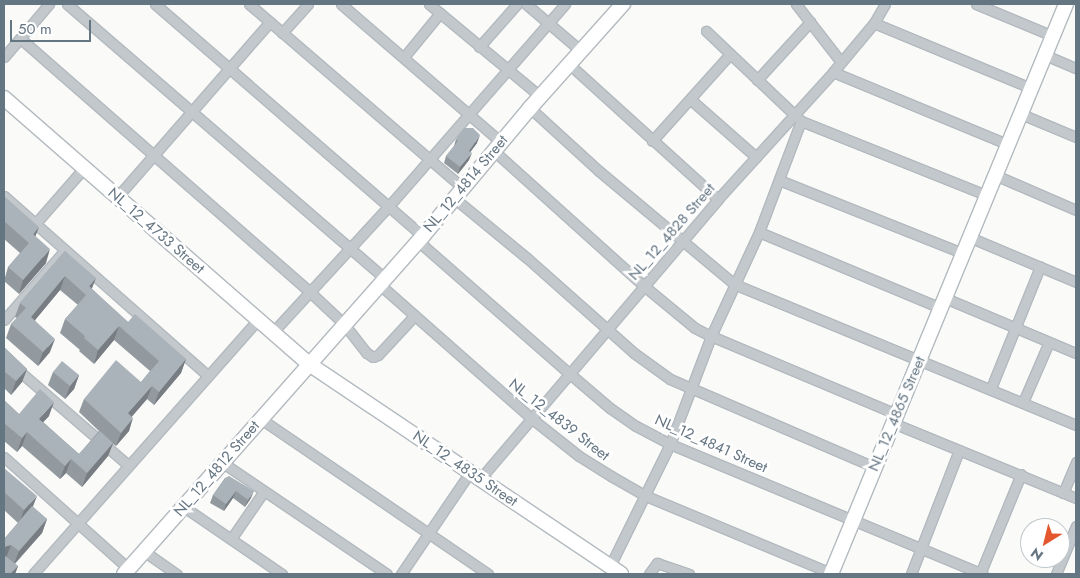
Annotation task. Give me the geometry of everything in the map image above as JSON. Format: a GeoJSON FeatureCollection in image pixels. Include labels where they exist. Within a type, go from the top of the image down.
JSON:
{"type":"FeatureCollection","features":[{"type":"Feature","properties":{"kind":"street"},"geometry":{"type":"LineString","coordinates":[[4,57],[49,4]]}},
{"type":"Feature","properties":{"kind":"street","name":"NL_12_4839 Street"},"geometry":{"type":"LineString","coordinates":[[67,4],[349,249],[415,315],[531,418],[579,456],[646,496],[831,573]]}},
{"type":"Feature","properties":{"kind":"street","name":"NL_12_4841 Street"},"geometry":{"type":"LineString","coordinates":[[154,4],[388,207],[570,374],[610,408],[636,426],[670,444],[982,574]]}},
{"type":"Feature","properties":{"kind":"street"},"geometry":{"type":"LineString","coordinates":[[249,4],[430,160],[458,193],[527,258],[607,330],[652,367],[690,390],[874,467]]}},
{"type":"Feature","properties":{"kind":"street"},"geometry":{"type":"LineString","coordinates":[[282,33],[308,4]]}},
{"type":"Feature","properties":{"kind":"street"},"geometry":{"type":"LineString","coordinates":[[341,4],[468,114],[497,146],[644,286],[681,317],[711,336],[960,450],[1076,498]]}},
{"type":"Feature","properties":{"kind":"street"},"geometry":{"type":"LineString","coordinates":[[429,4],[540,97]]}},
{"type":"Feature","properties":{"kind":"street"},"geometry":{"type":"LineString","coordinates":[[479,47],[517,4]]}},
{"type":"Feature","properties":{"kind":"street"},"geometry":{"type":"LineString","coordinates":[[526,4],[581,51]]}},
{"type":"Feature","properties":{"kind":"street"},"geometry":{"type":"LineString","coordinates":[[273,332],[312,293],[565,4]]}},
{"type":"Feature","properties":{"kind":"street","name":"NL_12_4814 Street"},"geometry":{"type":"LineString","coordinates":[[309,364],[381,281],[421,239],[497,146],[623,4]]}},
{"type":"Feature","properties":{"kind":"street"},"geometry":{"type":"LineString","coordinates":[[796,4],[841,62]]}},
{"type":"Feature","properties":{"kind":"street","name":"NL_12_4828 Street"},"geometry":{"type":"LineString","coordinates":[[401,574],[428,534],[475,476],[570,374],[756,156],[797,118],[874,23],[885,4]]}},
{"type":"Feature","properties":{"kind":"street"},"geometry":{"type":"LineString","coordinates":[[976,4],[1053,36]]}},
{"type":"Feature","properties":{"kind":"street","name":"NL_12_4865 Street"},"geometry":{"type":"LineString","coordinates":[[831,573],[1066,4]]}},
{"type":"Feature","properties":{"kind":"street"},"geometry":{"type":"LineString","coordinates":[[404,57],[440,13]]}},
{"type":"Feature","properties":{"kind":"street"},"geometry":{"type":"LineString","coordinates":[[118,196],[270,22]]}},
{"type":"Feature","properties":{"kind":"street"},"geometry":{"type":"LineString","coordinates":[[757,80],[810,22]]}},
{"type":"Feature","properties":{"kind":"street"},"geometry":{"type":"LineString","coordinates":[[874,23],[1030,88]]}},
{"type":"Feature","properties":{"kind":"street"},"geometry":{"type":"LineString","coordinates":[[706,31],[797,118],[986,195]]}},
{"type":"Feature","properties":{"kind":"street"},"geometry":{"type":"LineString","coordinates":[[21,39],[312,293],[344,324],[373,357],[378,355],[415,315]]}},
{"type":"Feature","properties":{"kind":"street"},"geometry":{"type":"LineString","coordinates":[[652,141],[730,54]]}},
{"type":"Feature","properties":{"kind":"street"},"geometry":{"type":"LineString","coordinates":[[1045,55],[1076,68]]}},
{"type":"Feature","properties":{"kind":"street"},"geometry":{"type":"LineString","coordinates":[[569,64],[718,199]]}},
{"type":"Feature","properties":{"kind":"street"},"geometry":{"type":"LineString","coordinates":[[833,72],[1007,144]]}},
{"type":"Feature","properties":{"kind":"street","name":"NL_12_4733 Street"},"geometry":{"type":"LineString","coordinates":[[4,98],[309,364]]}},
{"type":"Feature","properties":{"kind":"street"},"geometry":{"type":"LineString","coordinates":[[690,99],[756,156]]}},
{"type":"Feature","properties":{"kind":"street"},"geometry":{"type":"LineString","coordinates":[[530,108],[599,172],[734,284],[1076,425]]}},
{"type":"Feature","properties":{"kind":"street"},"geometry":{"type":"LineString","coordinates":[[1021,114],[1076,137]]}},
{"type":"Feature","properties":{"kind":"street"},"geometry":{"type":"LineString","coordinates":[[616,570],[646,496],[670,444],[711,336],[759,232],[779,180],[797,118]]}},
{"type":"Feature","properties":{"kind":"street"},"geometry":{"type":"LineString","coordinates":[[35,224],[84,168]]}},
{"type":"Feature","properties":{"kind":"street"},"geometry":{"type":"LineString","coordinates":[[994,175],[1076,210]]}},
{"type":"Feature","properties":{"kind":"street"},"geometry":{"type":"LineString","coordinates":[[779,180],[962,253]]}},
{"type":"Feature","properties":{"kind":"street"},"geometry":{"type":"LineString","coordinates":[[4,196],[207,375]]}},
{"type":"Feature","properties":{"kind":"street"},"geometry":{"type":"LineString","coordinates":[[759,232],[943,303],[1015,327],[1076,353]]}},
{"type":"Feature","properties":{"kind":"street"},"geometry":{"type":"LineString","coordinates":[[969,237],[1076,282]]}},
{"type":"Feature","properties":{"kind":"street"},"geometry":{"type":"LineString","coordinates":[[4,320],[65,250]]}},
{"type":"Feature","properties":{"kind":"street"},"geometry":{"type":"LineString","coordinates":[[990,388],[1040,267]]}},
{"type":"Feature","properties":{"kind":"street"},"geometry":{"type":"LineString","coordinates":[[34,574],[207,375],[258,320]]}},
{"type":"Feature","properties":{"kind":"street"},"geometry":{"type":"LineString","coordinates":[[1023,402],[1049,342]]}},
{"type":"Feature","properties":{"kind":"street"},"geometry":{"type":"LineString","coordinates":[[4,358],[128,465]]}},
{"type":"Feature","properties":{"kind":"street","name":"NL_12_4812 Street"},"geometry":{"type":"LineString","coordinates":[[126,572],[309,364]]}},
{"type":"Feature","properties":{"kind":"street","name":"NL_12_4835 Street"},"geometry":{"type":"LineString","coordinates":[[309,364],[616,570]]}},
{"type":"Feature","properties":{"kind":"street"},"geometry":{"type":"LineString","coordinates":[[261,419],[488,574]]}},
{"type":"Feature","properties":{"kind":"street"},"geometry":{"type":"LineString","coordinates":[[911,574],[960,450]]}},
{"type":"Feature","properties":{"kind":"street"},"geometry":{"type":"LineString","coordinates":[[4,457],[126,572]]}},
{"type":"Feature","properties":{"kind":"street"},"geometry":{"type":"LineString","coordinates":[[1063,492],[1076,462]]}},
{"type":"Feature","properties":{"kind":"street"},"geometry":{"type":"LineString","coordinates":[[223,463],[387,574]]}},
{"type":"Feature","properties":{"kind":"street"},"geometry":{"type":"LineString","coordinates":[[982,574],[1021,474]]}},
{"type":"Feature","properties":{"kind":"street"},"geometry":{"type":"LineString","coordinates":[[231,539],[264,491]]}},
{"type":"Feature","properties":{"kind":"street"},"geometry":{"type":"LineString","coordinates":[[184,507],[282,574]]}},
{"type":"Feature","properties":{"kind":"street"},"geometry":{"type":"LineString","coordinates":[[1056,574],[1076,526]]}},
{"type":"Feature","properties":{"kind":"street"},"geometry":{"type":"LineString","coordinates":[[145,552],[177,574]]}},
{"type":"Feature","properties":{"kind":"street"},"geometry":{"type":"LineString","coordinates":[[649,574],[657,563],[689,574]]}},
{"type":"Feature","properties":{"kind":"building"},"geometry":{"type":"Polygon","coordinates":[[[464,128],[473,128],[480,135],[469,151],[472,153],[460,167],[446,156],[458,141],[456,139],[464,128]]]}},
{"type":"Feature","properties":{"kind":"building"},"geometry":{"type":"Polygon","coordinates":[[[4,196],[39,227],[33,234],[50,249],[23,280],[8,267],[29,243],[4,221],[4,196]]]}},
{"type":"Feature","properties":{"kind":"building"},"geometry":{"type":"Polygon","coordinates":[[[65,251],[96,278],[89,286],[128,322],[135,314],[186,359],[159,392],[152,386],[128,413],[133,418],[121,433],[84,399],[116,360],[141,382],[159,361],[119,326],[98,350],[84,338],[85,336],[65,319],[86,295],[65,276],[31,317],[55,339],[43,352],[11,324],[26,308],[20,303],[65,251]]]}},
{"type":"Feature","properties":{"kind":"building"},"geometry":{"type":"Polygon","coordinates":[[[4,347],[27,369],[16,381],[4,371],[4,347]]]}},
{"type":"Feature","properties":{"kind":"building"},"geometry":{"type":"Polygon","coordinates":[[[62,361],[79,375],[70,386],[53,372],[62,361]]]}},
{"type":"Feature","properties":{"kind":"building"},"geometry":{"type":"Polygon","coordinates":[[[40,389],[54,402],[39,419],[79,454],[100,431],[113,443],[87,473],[71,459],[65,466],[27,432],[22,438],[4,423],[4,400],[19,414],[40,389]]]}},
{"type":"Feature","properties":{"kind":"building"},"geometry":{"type":"Polygon","coordinates":[[[4,468],[37,496],[24,510],[4,492],[4,468]]]}},
{"type":"Feature","properties":{"kind":"building"},"geometry":{"type":"Polygon","coordinates":[[[229,476],[254,491],[248,500],[236,491],[226,504],[213,495],[225,478],[229,476]]]}},
{"type":"Feature","properties":{"kind":"building"},"geometry":{"type":"Polygon","coordinates":[[[32,506],[47,519],[19,551],[11,545],[4,547],[4,539],[32,506]]]}},
{"type":"Feature","properties":{"kind":"building"},"geometry":{"type":"Polygon","coordinates":[[[4,555],[18,566],[10,574],[4,572],[4,555]]]}}]}
